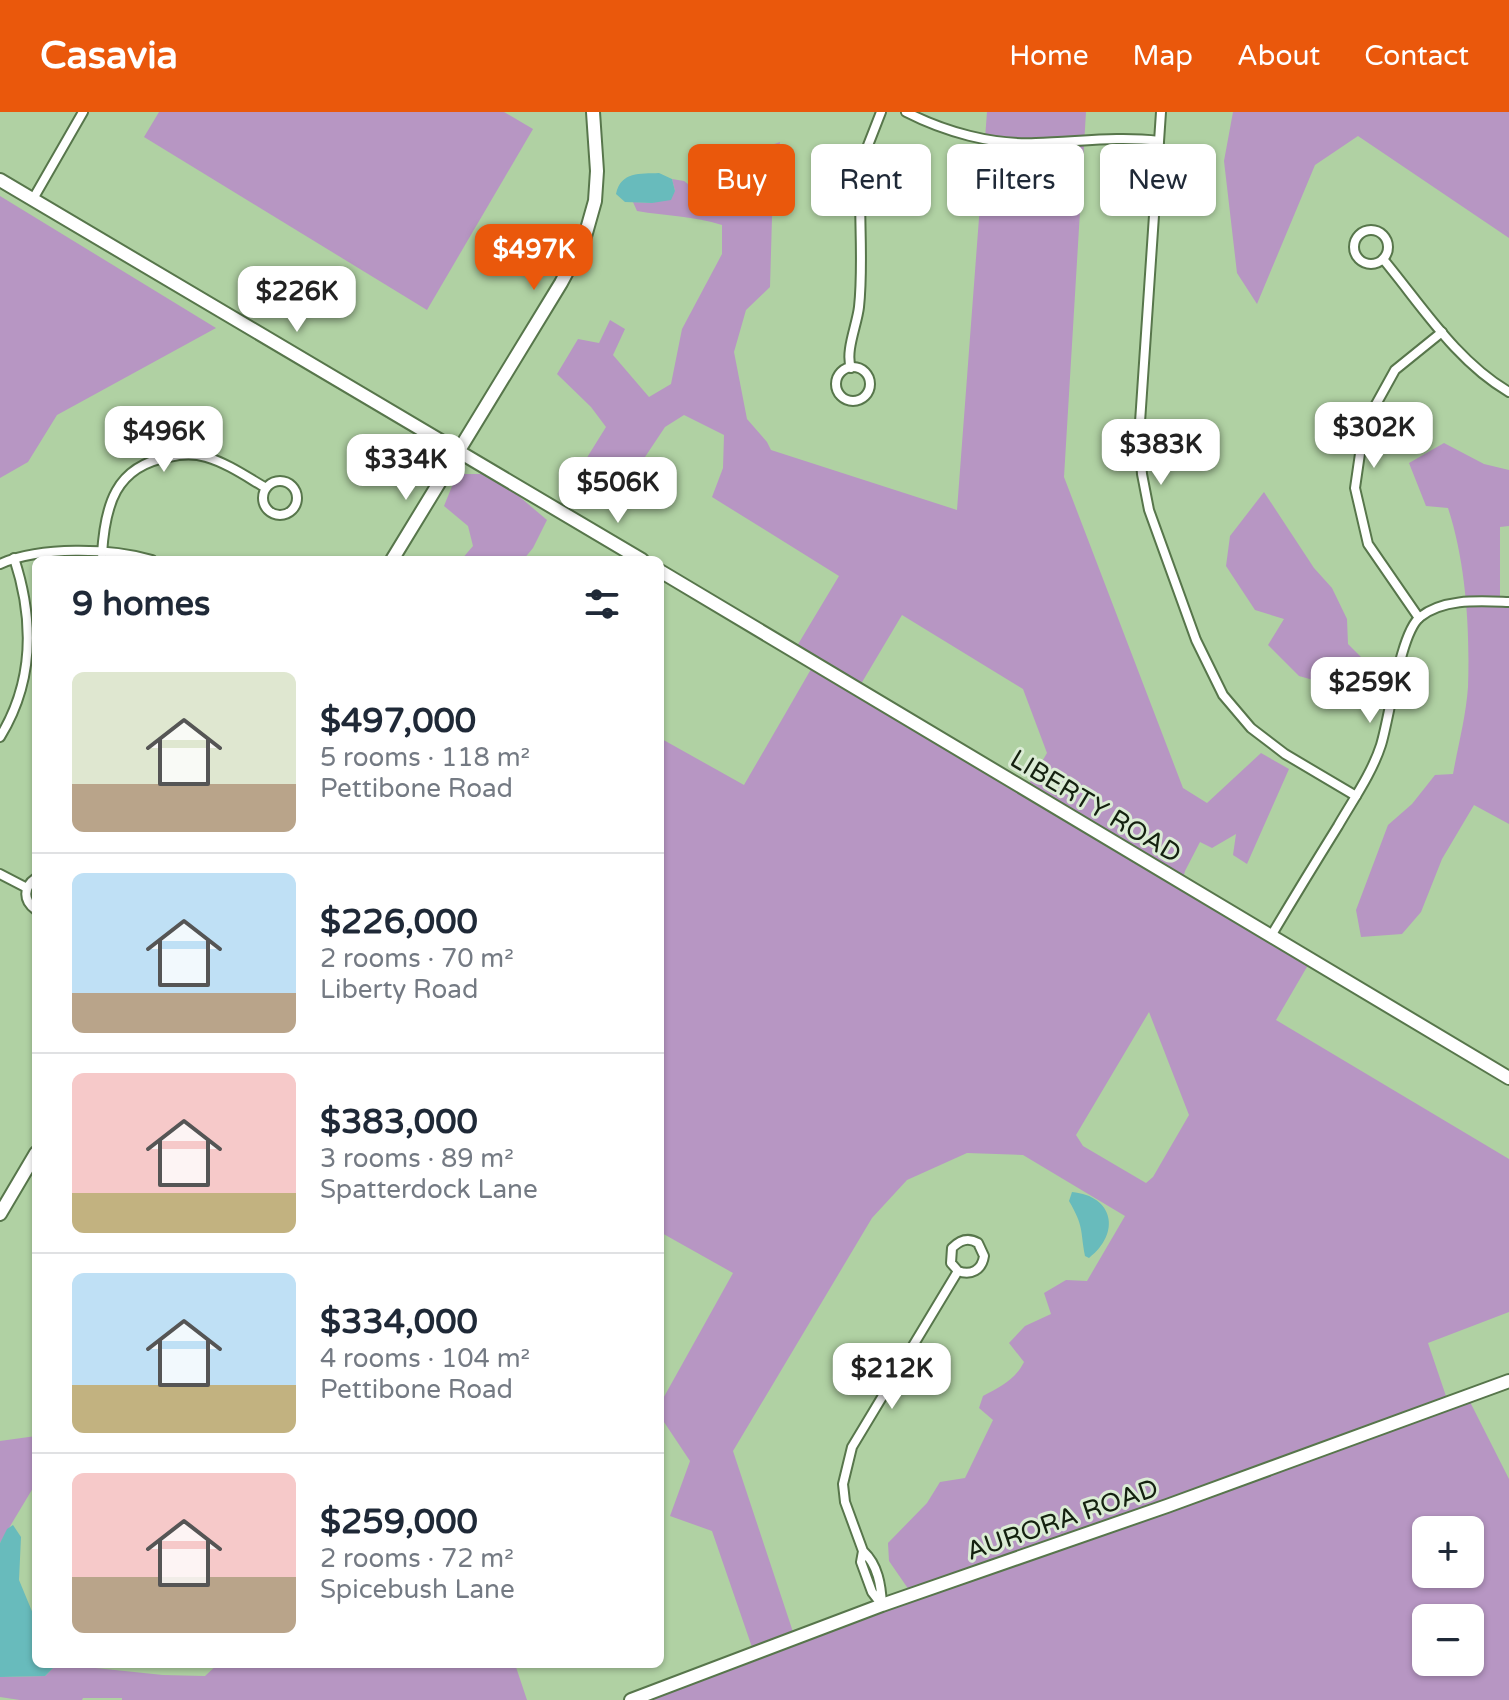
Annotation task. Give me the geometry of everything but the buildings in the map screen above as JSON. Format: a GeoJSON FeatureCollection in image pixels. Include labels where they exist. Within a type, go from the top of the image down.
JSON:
{"type":"FeatureCollection","features":[{"type":"Feature","properties":{"kind":"street"},"geometry":{"type":"LineString","coordinates":[[33,199],[83,112]]}},
{"type":"Feature","properties":{"kind":"street"},"geometry":{"type":"LineString","coordinates":[[394,556],[584,240],[596,188],[593,112]]}},
{"type":"Feature","properties":{"kind":"street"},"geometry":{"type":"LineString","coordinates":[[851,368],[849,357],[859,307],[861,273],[861,170],[881,112]]}},
{"type":"Feature","properties":{"kind":"street"},"geometry":{"type":"LineString","coordinates":[[906,112],[954,132],[986,139],[1035,144],[1084,139],[1159,141]]}},
{"type":"Feature","properties":{"kind":"street"},"geometry":{"type":"LineString","coordinates":[[1161,112],[1139,437],[1149,510],[1196,640],[1223,695],[1251,728],[1285,754],[1356,796]]}},
{"type":"Feature","properties":{"kind":"street"},"geometry":{"type":"LineString","coordinates":[[0,180],[635,556]]}},
{"type":"Feature","properties":{"kind":"street"},"geometry":{"type":"LineString","coordinates":[[1372,230],[1381,233],[1388,246],[1383,259],[1375,264],[1362,261],[1355,253],[1356,239],[1362,232],[1372,230]]}},
{"type":"Feature","properties":{"kind":"street"},"geometry":{"type":"LineString","coordinates":[[1383,259],[1461,356],[1487,379],[1509,392]]}},
{"type":"Feature","properties":{"kind":"street"},"geometry":{"type":"LineString","coordinates":[[1419,618],[1368,544],[1355,488],[1364,426],[1395,370],[1442,332]]}},
{"type":"Feature","properties":{"kind":"street"},"geometry":{"type":"LineString","coordinates":[[851,368],[863,371],[869,382],[865,396],[857,401],[843,399],[835,385],[837,376],[851,368]]}},
{"type":"Feature","properties":{"kind":"street"},"geometry":{"type":"LineString","coordinates":[[102,554],[104,525],[113,496],[131,472],[149,461],[185,454],[205,456],[266,488]]}},
{"type":"Feature","properties":{"kind":"street"},"geometry":{"type":"LineString","coordinates":[[275,482],[286,482],[295,489],[295,505],[287,513],[271,512],[264,504],[266,488],[275,482]]}},
{"type":"Feature","properties":{"kind":"street"},"geometry":{"type":"LineString","coordinates":[[0,564],[14,558],[59,550],[130,556]]}},
{"type":"Feature","properties":{"kind":"street"},"geometry":{"type":"LineString","coordinates":[[114,553],[119,556]]}},
{"type":"Feature","properties":{"kind":"street"},"geometry":{"type":"LineString","coordinates":[[14,558],[24,587],[32,638]]}},
{"type":"Feature","properties":{"kind":"street","name":"LIBERTY ROAD"},"geometry":{"type":"LineString","coordinates":[[664,573],[1509,1077]]}},
{"type":"Feature","properties":{"kind":"street"},"geometry":{"type":"LineString","coordinates":[[1271,936],[1356,796],[1379,750],[1404,640],[1419,618],[1442,606],[1474,601],[1509,602]]}},
{"type":"Feature","properties":{"kind":"street"},"geometry":{"type":"LineString","coordinates":[[0,737],[19,702],[32,648]]}},
{"type":"Feature","properties":{"kind":"street"},"geometry":{"type":"LineString","coordinates":[[0,874],[27,888]]}},
{"type":"Feature","properties":{"kind":"street"},"geometry":{"type":"LineString","coordinates":[[32,882],[27,888],[27,900],[32,906]]}},
{"type":"Feature","properties":{"kind":"street"},"geometry":{"type":"LineString","coordinates":[[0,1214],[32,1160]]}},
{"type":"Feature","properties":{"kind":"street"},"geometry":{"type":"LineString","coordinates":[[974,1240],[981,1246],[983,1262],[973,1273],[958,1271],[951,1263],[952,1248],[959,1241],[974,1240]]}},
{"type":"Feature","properties":{"kind":"street"},"geometry":{"type":"LineString","coordinates":[[882,1605],[872,1592],[861,1562],[863,1551],[845,1502],[843,1484],[852,1447],[958,1271]]}},
{"type":"Feature","properties":{"kind":"street","name":"AURORA ROAD"},"geometry":{"type":"LineString","coordinates":[[631,1700],[882,1605],[1509,1381]]}},
{"type":"Feature","properties":{"kind":"shaded area"},"geometry":{"type":"Polygon","coordinates":[[[159,112],[504,112],[533,129],[427,310],[144,137],[159,112]]]}},
{"type":"Feature","properties":{"kind":"shaded area"},"geometry":{"type":"Polygon","coordinates":[[[987,112],[1086,112],[1084,145],[985,144],[987,112]]]}},
{"type":"Feature","properties":{"kind":"shaded area"},"geometry":{"type":"Polygon","coordinates":[[[1233,112],[1509,112],[1509,238],[1358,136],[1315,165],[1257,304],[1237,273],[1224,161],[1233,112]]]}},
{"type":"Feature","properties":{"kind":"shaded area"},"geometry":{"type":"Polygon","coordinates":[[[672,179],[688,184],[688,216],[772,216],[770,287],[746,310],[734,352],[747,419],[771,450],[957,510],[979,216],[1080,216],[1064,477],[1183,788],[1207,803],[1261,753],[1289,769],[1247,864],[1233,855],[1236,834],[1212,848],[1200,842],[1182,883],[1311,960],[1276,1020],[1509,1159],[1509,1312],[1428,1343],[1448,1402],[1467,1396],[1509,1479],[1509,1700],[649,1700],[647,1694],[754,1653],[712,1531],[670,1516],[690,1461],[664,1422],[664,1397],[733,1273],[664,1234],[664,740],[744,785],[814,664],[794,651],[839,576],[712,497],[723,468],[724,435],[684,415],[665,427],[625,487],[583,464],[606,427],[591,407],[557,374],[578,339],[599,343],[610,320],[625,329],[613,355],[649,397],[671,384],[682,329],[722,254],[722,225],[637,211],[633,202],[652,203],[675,191],[672,179]],[[902,615],[858,689],[1026,789],[1047,753],[1023,689],[902,615]],[[1149,1012],[1076,1135],[1083,1146],[1146,1183],[1153,1177],[1189,1115],[1149,1012]],[[967,1153],[907,1180],[872,1218],[733,1451],[795,1638],[953,1574],[909,1590],[889,1561],[888,1543],[927,1503],[940,1482],[965,1478],[993,1420],[979,1408],[983,1396],[1012,1378],[1024,1362],[1009,1343],[1025,1326],[1051,1314],[1044,1293],[1066,1280],[1087,1281],[1125,1216],[1023,1155],[967,1153]]]}},
{"type":"Feature","properties":{"kind":"shaded area"},"geometry":{"type":"Polygon","coordinates":[[[0,196],[216,328],[57,415],[28,462],[0,478],[0,196]]]}},
{"type":"Feature","properties":{"kind":"shaded area"},"geometry":{"type":"Polygon","coordinates":[[[1444,443],[1484,464],[1509,470],[1509,526],[1500,527],[1500,601],[1509,602],[1509,824],[1474,805],[1442,859],[1421,912],[1402,934],[1361,937],[1356,910],[1388,825],[1412,804],[1435,775],[1453,774],[1464,720],[1468,642],[1466,596],[1459,551],[1448,508],[1426,506],[1409,463],[1444,443]]]}},
{"type":"Feature","properties":{"kind":"shaded area"},"geometry":{"type":"Polygon","coordinates":[[[457,474],[483,474],[502,482],[547,520],[526,556],[464,556],[473,546],[468,526],[444,506],[457,474]]]}},
{"type":"Feature","properties":{"kind":"shaded area"},"geometry":{"type":"Polygon","coordinates":[[[1264,492],[1314,568],[1332,588],[1347,619],[1348,644],[1373,669],[1383,699],[1371,713],[1331,685],[1299,676],[1268,645],[1284,619],[1255,610],[1226,566],[1230,536],[1264,492]]]}},
{"type":"Feature","properties":{"kind":"shaded area"},"geometry":{"type":"Polygon","coordinates":[[[32,1437],[32,1490],[0,1543],[0,1441],[32,1437]]]}},
{"type":"Feature","properties":{"kind":"shaded area"},"geometry":{"type":"Polygon","coordinates":[[[53,1668],[205,1676],[214,1668],[516,1668],[527,1700],[20,1700],[0,1697],[0,1677],[45,1676],[53,1668]]]}},
{"type":"Feature","properties":{"kind":"water"},"geometry":{"type":"Polygon","coordinates":[[[659,173],[672,179],[675,191],[671,200],[625,202],[616,194],[622,181],[627,178],[659,173]]]}},
{"type":"Feature","properties":{"kind":"water"},"geometry":{"type":"Polygon","coordinates":[[[1072,1192],[1097,1200],[1108,1217],[1106,1238],[1089,1258],[1085,1256],[1079,1223],[1069,1201],[1072,1192]]]}},
{"type":"Feature","properties":{"kind":"water"},"geometry":{"type":"Polygon","coordinates":[[[13,1525],[21,1537],[19,1580],[32,1611],[32,1668],[53,1668],[45,1676],[0,1677],[0,1543],[7,1529],[13,1525]]]}}]}
